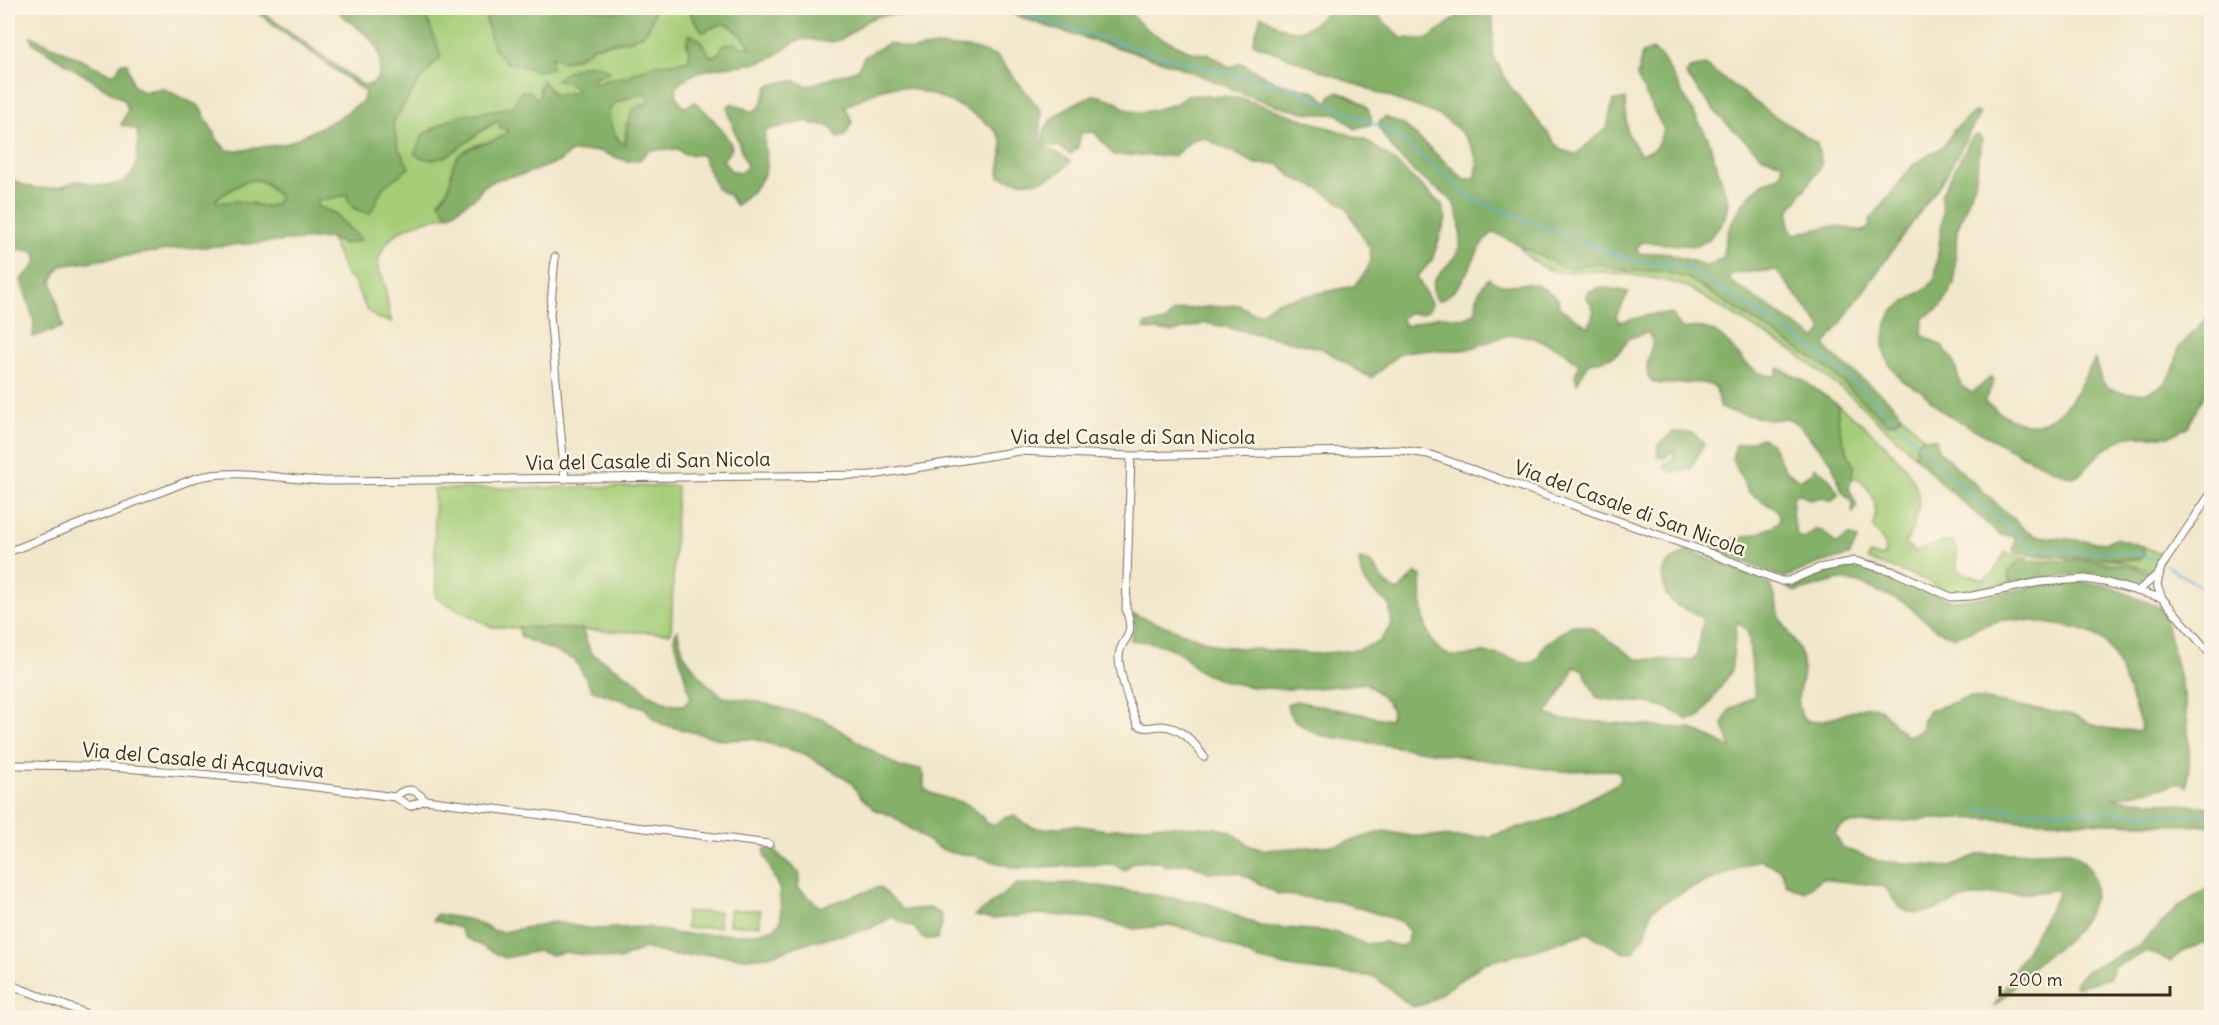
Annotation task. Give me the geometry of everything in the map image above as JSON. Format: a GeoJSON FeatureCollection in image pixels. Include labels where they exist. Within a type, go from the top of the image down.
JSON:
{"type":"FeatureCollection","features":[{"type":"Feature","properties":{"kind":"street"},"geometry":{"type":"LineString","coordinates":[[555,257],[550,315],[565,479]]}},
{"type":"Feature","properties":{"kind":"street","name":"Via del Casale di San Nicola"},"geometry":{"type":"LineString","coordinates":[[8,552],[196,478],[219,472],[313,481],[872,475],[1019,451],[1131,456],[1400,450],[1428,454],[1715,555],[1781,581],[1789,581],[1819,568],[1855,561],[1895,572],[1951,597],[1972,596],[2040,582],[2085,579],[2162,598]]}},
{"type":"Feature","properties":{"kind":"street"},"geometry":{"type":"LineString","coordinates":[[1131,456],[1126,609],[1131,627],[1119,656],[1121,671],[1138,725],[1145,729],[1159,726],[1175,729],[1196,744],[1204,757]]}},
{"type":"Feature","properties":{"kind":"street"},"geometry":{"type":"LineString","coordinates":[[2211,492],[2168,557],[2160,571],[2157,585],[2162,598],[2211,656]]}},
{"type":"Feature","properties":{"kind":"street"},"geometry":{"type":"LineString","coordinates":[[2138,591],[2160,571]]}},
{"type":"Feature","properties":{"kind":"street","name":"Via del Casale di Acquaviva"},"geometry":{"type":"LineString","coordinates":[[8,765],[86,764],[179,771],[395,797],[410,806],[425,800],[769,844]]}},
{"type":"Feature","properties":{"kind":"street","name":"Via del Casale di Acquaviva"},"geometry":{"type":"LineString","coordinates":[[395,797],[406,789],[413,789],[425,800]]}},
{"type":"Feature","properties":{"kind":"street"},"geometry":{"type":"LineString","coordinates":[[8,984],[98,1017]]}},
{"type":"Feature","properties":{"kind":"green space"},"geometry":{"type":"Polygon","coordinates":[[[251,8],[265,14],[363,85],[370,85],[378,78],[379,54],[369,37],[334,8],[398,8],[403,13],[426,15],[441,56],[417,84],[393,122],[397,145],[409,168],[383,187],[370,214],[352,207],[347,195],[317,201],[317,206],[333,213],[361,240],[344,244],[331,238],[174,249],[60,266],[52,281],[63,327],[33,337],[34,321],[21,280],[36,264],[36,257],[34,252],[20,249],[8,257],[8,176],[25,186],[45,189],[77,181],[97,185],[113,184],[123,182],[130,177],[138,152],[137,129],[121,125],[128,109],[124,100],[39,47],[32,42],[31,36],[111,74],[117,71],[121,63],[127,63],[133,85],[143,92],[162,88],[199,106],[219,142],[227,150],[237,151],[288,143],[335,120],[363,101],[365,92],[251,8]],[[258,180],[245,181],[216,199],[217,203],[238,201],[267,207],[277,203],[279,196],[265,183],[258,180]]]}},
{"type":"Feature","properties":{"kind":"green space"},"geometry":{"type":"Polygon","coordinates":[[[405,8],[492,8],[486,20],[494,49],[515,64],[539,71],[550,61],[550,56],[555,56],[563,62],[581,57],[592,47],[633,40],[652,19],[654,8],[692,8],[691,15],[697,24],[709,28],[723,23],[743,36],[751,48],[741,47],[735,43],[711,57],[699,39],[686,42],[690,54],[688,61],[653,65],[628,76],[593,83],[593,77],[605,75],[557,80],[569,83],[577,89],[575,92],[555,95],[545,84],[539,87],[540,97],[512,108],[458,116],[424,134],[432,160],[443,157],[499,120],[508,131],[498,139],[467,149],[458,157],[452,169],[448,188],[439,202],[449,215],[402,230],[385,245],[378,269],[386,289],[392,322],[377,318],[367,310],[353,280],[346,276],[331,238],[344,244],[360,239],[334,213],[316,206],[317,200],[348,195],[354,209],[370,213],[383,187],[409,168],[397,145],[393,122],[417,84],[441,56],[403,13],[405,8]]]}},
{"type":"Feature","properties":{"kind":"green space"},"geometry":{"type":"Polygon","coordinates":[[[492,8],[585,8],[615,12],[626,8],[654,8],[654,10],[650,25],[644,34],[628,40],[592,47],[590,51],[563,62],[551,56],[552,68],[539,71],[506,62],[494,49],[486,20],[492,8]]]}},
{"type":"Feature","properties":{"kind":"green space"},"geometry":{"type":"Polygon","coordinates":[[[692,8],[928,8],[915,13],[875,17],[838,41],[800,40],[769,59],[745,65],[709,69],[686,79],[676,87],[677,97],[684,108],[695,102],[722,130],[732,148],[723,160],[731,171],[740,173],[747,167],[728,106],[732,103],[752,112],[760,107],[768,86],[788,81],[807,86],[857,70],[864,57],[889,43],[911,50],[936,46],[970,48],[997,56],[1042,112],[1040,137],[1043,146],[1071,162],[1063,170],[1037,181],[1019,181],[999,176],[1001,139],[983,120],[935,96],[904,87],[892,87],[845,106],[852,122],[845,136],[838,138],[828,126],[812,125],[808,121],[766,130],[764,141],[767,164],[764,174],[754,189],[736,206],[729,195],[717,189],[702,155],[683,154],[678,149],[649,150],[639,160],[627,161],[598,151],[571,152],[559,162],[525,174],[498,179],[484,186],[477,196],[449,215],[439,202],[449,187],[455,160],[468,149],[499,138],[508,131],[499,126],[498,120],[488,125],[458,149],[436,159],[425,159],[414,154],[424,134],[458,116],[512,107],[522,91],[529,91],[536,98],[539,97],[542,80],[554,95],[575,92],[577,89],[569,83],[556,80],[568,71],[582,66],[603,67],[610,71],[605,75],[593,77],[593,83],[628,76],[653,65],[688,61],[689,34],[699,39],[711,57],[719,53],[723,45],[735,43],[741,47],[751,48],[743,37],[730,26],[717,25],[703,32],[691,15],[692,8]],[[644,94],[622,100],[612,106],[610,121],[612,127],[617,138],[625,145],[631,113],[634,108],[648,103],[650,98],[644,94]]]}},
{"type":"Feature","properties":{"kind":"green space"},"geometry":{"type":"Polygon","coordinates":[[[998,8],[1127,8],[1149,30],[1192,52],[1211,55],[1231,67],[1241,63],[1276,82],[1314,91],[1328,102],[1331,95],[1339,92],[1351,97],[1366,107],[1371,117],[1371,124],[1355,129],[1338,114],[1314,113],[1269,103],[1159,60],[1057,30],[998,8]]]}},
{"type":"Feature","properties":{"kind":"green space"},"geometry":{"type":"Polygon","coordinates":[[[1329,8],[1370,8],[1401,38],[1428,39],[1468,8],[1493,12],[1493,56],[1510,86],[1561,150],[1576,154],[1607,128],[1613,100],[1625,99],[1627,132],[1640,154],[1654,150],[1664,130],[1637,77],[1642,53],[1653,49],[1663,59],[1708,138],[1728,201],[1725,218],[1709,239],[1697,246],[1641,242],[1636,250],[1642,254],[1662,252],[1708,266],[1723,257],[1729,230],[1743,203],[1758,187],[1781,175],[1783,163],[1763,157],[1719,116],[1686,75],[1690,68],[1705,65],[1776,117],[1817,143],[1822,165],[1789,211],[1789,226],[1794,234],[1832,226],[1863,231],[1869,228],[1870,220],[1913,165],[1945,145],[1954,130],[1974,112],[1980,113],[1945,177],[1825,345],[1831,354],[1892,403],[1902,415],[1896,422],[1887,423],[1826,367],[1688,278],[1659,271],[1627,271],[1596,263],[1570,268],[1558,265],[1494,232],[1480,247],[1457,287],[1438,301],[1434,294],[1434,282],[1455,256],[1459,246],[1460,228],[1455,205],[1447,196],[1421,178],[1403,160],[1386,139],[1378,124],[1385,117],[1404,125],[1464,179],[1474,179],[1477,171],[1475,154],[1459,130],[1439,116],[1253,43],[1261,16],[1290,31],[1297,31],[1309,27],[1329,8]],[[1776,270],[1730,275],[1729,280],[1816,339],[1823,329],[1776,270]]]}},
{"type":"Feature","properties":{"kind":"green space"},"geometry":{"type":"Polygon","coordinates":[[[644,94],[650,98],[648,103],[626,124],[625,145],[617,138],[611,126],[610,109],[618,102],[644,94]]]}},
{"type":"Feature","properties":{"kind":"green space"},"geometry":{"type":"Polygon","coordinates":[[[1093,95],[1112,100],[1137,112],[1172,105],[1187,95],[1238,97],[1365,140],[1393,160],[1442,205],[1446,219],[1432,260],[1417,277],[1432,305],[1425,313],[1408,313],[1401,319],[1406,326],[1439,316],[1465,318],[1476,312],[1478,294],[1489,278],[1505,285],[1526,283],[1543,288],[1558,299],[1559,307],[1589,327],[1594,310],[1586,296],[1587,292],[1602,287],[1629,292],[1616,316],[1620,322],[1654,314],[1672,314],[1682,329],[1700,328],[1724,339],[1751,368],[1762,374],[1776,376],[1779,368],[1804,381],[1838,405],[1840,429],[1854,467],[1849,488],[1857,506],[1853,513],[1851,501],[1842,491],[1831,461],[1796,423],[1787,418],[1770,420],[1725,410],[1719,406],[1716,388],[1704,383],[1655,382],[1648,376],[1647,364],[1653,343],[1648,332],[1627,339],[1621,350],[1612,357],[1589,363],[1577,383],[1575,375],[1579,365],[1574,360],[1547,343],[1526,336],[1503,336],[1468,349],[1402,353],[1370,378],[1323,349],[1280,339],[1206,323],[1173,332],[1144,329],[1146,324],[1166,322],[1172,313],[1183,309],[1239,305],[1253,313],[1261,313],[1276,302],[1354,286],[1371,261],[1370,249],[1346,207],[1319,189],[1292,177],[1279,164],[1256,164],[1203,137],[1192,140],[1174,156],[1114,155],[1094,132],[1081,133],[1078,147],[1070,155],[1058,146],[1045,146],[1043,137],[1051,121],[1067,108],[1093,95]]]}},
{"type":"Feature","properties":{"kind":"green space"},"geometry":{"type":"Polygon","coordinates":[[[1978,135],[1982,140],[1975,183],[1957,230],[1954,284],[1942,306],[1923,318],[1922,335],[1942,346],[1953,359],[1961,386],[1972,393],[1991,377],[1994,381],[1984,402],[2016,421],[2031,424],[2043,422],[2055,416],[2065,406],[2095,359],[2102,381],[2106,386],[2122,392],[2134,393],[2154,390],[2168,379],[2173,370],[2178,348],[2211,314],[2211,382],[2188,427],[2169,436],[2126,436],[2102,451],[2078,476],[2071,477],[2023,456],[1943,412],[1920,390],[1902,381],[1889,364],[1883,350],[1886,324],[1893,311],[1930,285],[1935,278],[1943,214],[1941,195],[1972,137],[1978,135]]]}},
{"type":"Feature","properties":{"kind":"green space"},"geometry":{"type":"Polygon","coordinates":[[[258,180],[265,183],[279,196],[277,203],[267,207],[251,203],[217,203],[216,199],[245,181],[258,180]]]}},
{"type":"Feature","properties":{"kind":"green space"},"geometry":{"type":"Polygon","coordinates":[[[1520,247],[1539,253],[1558,265],[1570,268],[1596,263],[1627,271],[1659,271],[1688,278],[1826,367],[1887,423],[1896,422],[1902,415],[1924,438],[1917,442],[1915,456],[1852,397],[1796,353],[1687,287],[1649,277],[1581,271],[1556,272],[1533,260],[1520,247]]]}},
{"type":"Feature","properties":{"kind":"green space"},"geometry":{"type":"Polygon","coordinates":[[[1838,405],[1860,422],[1898,458],[1915,484],[1918,495],[1917,514],[1905,544],[1915,552],[1938,543],[1951,543],[1955,546],[1956,564],[1960,572],[1983,580],[1992,575],[2005,553],[2026,559],[2012,566],[2008,573],[2011,582],[1962,593],[1950,593],[1921,578],[1868,560],[1869,554],[1881,557],[1886,554],[1886,549],[1873,527],[1875,506],[1871,494],[1858,478],[1850,479],[1854,467],[1840,429],[1838,405]]]}},
{"type":"Feature","properties":{"kind":"green space"},"geometry":{"type":"Polygon","coordinates":[[[1673,432],[1694,433],[1704,444],[1690,470],[1672,472],[1663,465],[1673,459],[1674,450],[1665,458],[1658,457],[1658,445],[1673,432]]]}},
{"type":"Feature","properties":{"kind":"green space"},"geometry":{"type":"Polygon","coordinates":[[[1762,438],[1772,444],[1785,470],[1799,480],[1812,473],[1815,467],[1829,478],[1839,494],[1831,501],[1823,497],[1809,500],[1801,494],[1794,495],[1792,514],[1797,536],[1804,538],[1815,530],[1823,531],[1836,544],[1849,535],[1858,539],[1849,556],[1817,564],[1784,578],[1712,549],[1720,544],[1756,534],[1780,520],[1777,510],[1748,492],[1732,458],[1736,445],[1762,438]]]}},
{"type":"Feature","properties":{"kind":"green space"},"geometry":{"type":"Polygon","coordinates":[[[1924,438],[1936,439],[1938,450],[2023,528],[2036,536],[2105,543],[2115,538],[2143,546],[2144,556],[2104,559],[2015,553],[2013,548],[2016,540],[2012,536],[2000,535],[1941,483],[1915,456],[1917,442],[1924,438]]]}},
{"type":"Feature","properties":{"kind":"green space"},"geometry":{"type":"Polygon","coordinates":[[[677,486],[671,633],[492,627],[436,598],[434,489],[677,486]]]}},
{"type":"Feature","properties":{"kind":"green space"},"geometry":{"type":"Polygon","coordinates":[[[2143,546],[2164,556],[2155,571],[2110,559],[2139,560],[2144,556],[2143,546]]]}},
{"type":"Feature","properties":{"kind":"green space"},"geometry":{"type":"Polygon","coordinates":[[[1688,550],[1769,583],[1781,619],[1802,655],[1803,670],[1798,696],[1804,720],[1824,720],[1870,706],[1885,713],[1907,736],[1921,731],[1923,719],[1929,711],[1969,697],[2077,716],[2084,721],[2107,728],[2140,731],[2141,725],[2116,659],[2104,641],[2097,636],[2056,624],[2003,620],[1955,637],[1937,630],[1905,603],[1859,583],[1839,580],[1796,592],[1787,588],[1792,583],[1848,564],[1859,564],[1873,567],[1949,600],[1972,599],[2035,586],[2076,582],[2105,585],[2162,608],[2184,697],[2189,742],[2187,787],[2182,783],[2112,798],[2211,807],[2211,826],[1954,818],[1847,824],[1839,828],[1835,834],[1842,847],[1878,861],[1948,867],[1980,854],[2069,851],[2081,859],[2094,879],[2092,902],[2088,913],[2072,935],[2034,965],[1994,1006],[2059,893],[2056,889],[2033,893],[1974,896],[1920,913],[1905,910],[1898,905],[1884,886],[1821,879],[1804,892],[1786,884],[1782,871],[1760,859],[1690,889],[1651,911],[1646,934],[1634,951],[1625,953],[1587,933],[1532,951],[1484,963],[1428,1003],[1412,1007],[1375,977],[1294,968],[1257,959],[1198,932],[1169,925],[1135,929],[1091,918],[1038,914],[993,919],[975,916],[1017,884],[1080,883],[1210,904],[1260,926],[1335,932],[1365,944],[1385,942],[1400,947],[1407,943],[1409,931],[1400,921],[1341,902],[1278,894],[1240,873],[1208,872],[1189,863],[1166,866],[1159,861],[1133,862],[1125,870],[1113,864],[1015,868],[973,855],[951,853],[937,847],[892,816],[874,809],[859,795],[851,782],[805,754],[753,739],[724,740],[664,725],[654,720],[645,708],[592,690],[575,660],[521,637],[518,627],[582,629],[591,653],[636,681],[647,693],[669,704],[683,705],[691,699],[674,637],[677,630],[684,655],[703,680],[723,697],[755,701],[822,719],[899,767],[921,769],[924,775],[924,789],[964,803],[979,813],[988,824],[995,824],[1004,818],[1014,816],[1031,827],[1043,829],[1074,825],[1106,830],[1156,825],[1216,828],[1230,831],[1250,846],[1264,850],[1337,845],[1384,831],[1410,836],[1487,837],[1554,818],[1620,782],[1621,776],[1618,771],[1611,770],[1558,771],[1319,735],[1294,719],[1290,715],[1287,704],[1296,701],[1390,720],[1392,714],[1389,704],[1366,683],[1284,689],[1242,685],[1222,680],[1200,672],[1183,655],[1171,648],[1130,640],[1134,627],[1133,614],[1219,646],[1314,654],[1357,650],[1379,642],[1392,625],[1389,603],[1377,595],[1364,580],[1359,559],[1369,562],[1386,584],[1398,591],[1416,573],[1421,576],[1423,611],[1429,634],[1434,644],[1442,652],[1453,656],[1485,653],[1531,663],[1538,658],[1544,645],[1572,625],[1590,627],[1636,659],[1692,660],[1697,655],[1703,621],[1700,616],[1676,605],[1666,595],[1662,574],[1668,563],[1688,550]],[[1737,621],[1731,672],[1700,717],[1688,720],[1659,705],[1596,697],[1583,670],[1574,667],[1567,683],[1546,714],[1561,719],[1692,729],[1731,748],[1723,723],[1729,710],[1755,696],[1748,632],[1737,621]]]}},
{"type":"Feature","properties":{"kind":"green space"},"geometry":{"type":"Polygon","coordinates":[[[2026,559],[2103,562],[2152,573],[2150,578],[2136,585],[2089,573],[2011,582],[2008,573],[2012,566],[2026,559]]]}},
{"type":"Feature","properties":{"kind":"green space"},"geometry":{"type":"Polygon","coordinates":[[[765,848],[773,849],[800,874],[798,887],[820,907],[880,887],[903,910],[929,908],[941,914],[942,925],[937,939],[923,939],[915,928],[892,917],[869,929],[805,943],[769,956],[746,958],[710,954],[674,956],[644,948],[620,960],[564,952],[552,955],[538,951],[505,958],[465,937],[460,928],[433,920],[437,914],[471,920],[495,931],[504,932],[554,922],[593,929],[647,927],[678,934],[752,934],[775,928],[781,921],[780,891],[764,854],[765,848]]]}},
{"type":"Feature","properties":{"kind":"green space"},"geometry":{"type":"Polygon","coordinates":[[[2211,886],[2211,942],[2186,949],[2170,961],[2147,951],[2114,967],[2110,978],[2076,987],[2074,984],[2087,970],[2138,947],[2178,907],[2211,886]]]}},
{"type":"Feature","properties":{"kind":"green space"},"geometry":{"type":"Polygon","coordinates":[[[729,910],[760,910],[760,925],[729,925],[729,910]]]}},
{"type":"Feature","properties":{"kind":"green space"},"geometry":{"type":"Polygon","coordinates":[[[686,912],[719,912],[719,927],[686,928],[686,912]]]}},
{"type":"Feature","properties":{"kind":"waterway"},"geometry":{"type":"LineString","coordinates":[[1004,8],[1179,61],[1291,88],[1392,132],[1474,200],[1631,260],[1688,267],[1817,351],[1871,397],[1948,474],[2031,548],[2135,553],[2162,562]]}},
{"type":"Feature","properties":{"kind":"waterway"},"geometry":{"type":"LineString","coordinates":[[2166,565],[2203,588],[2212,598]]}},
{"type":"Feature","properties":{"kind":"waterway"},"geometry":{"type":"LineString","coordinates":[[1977,809],[2212,815]]}}]}
